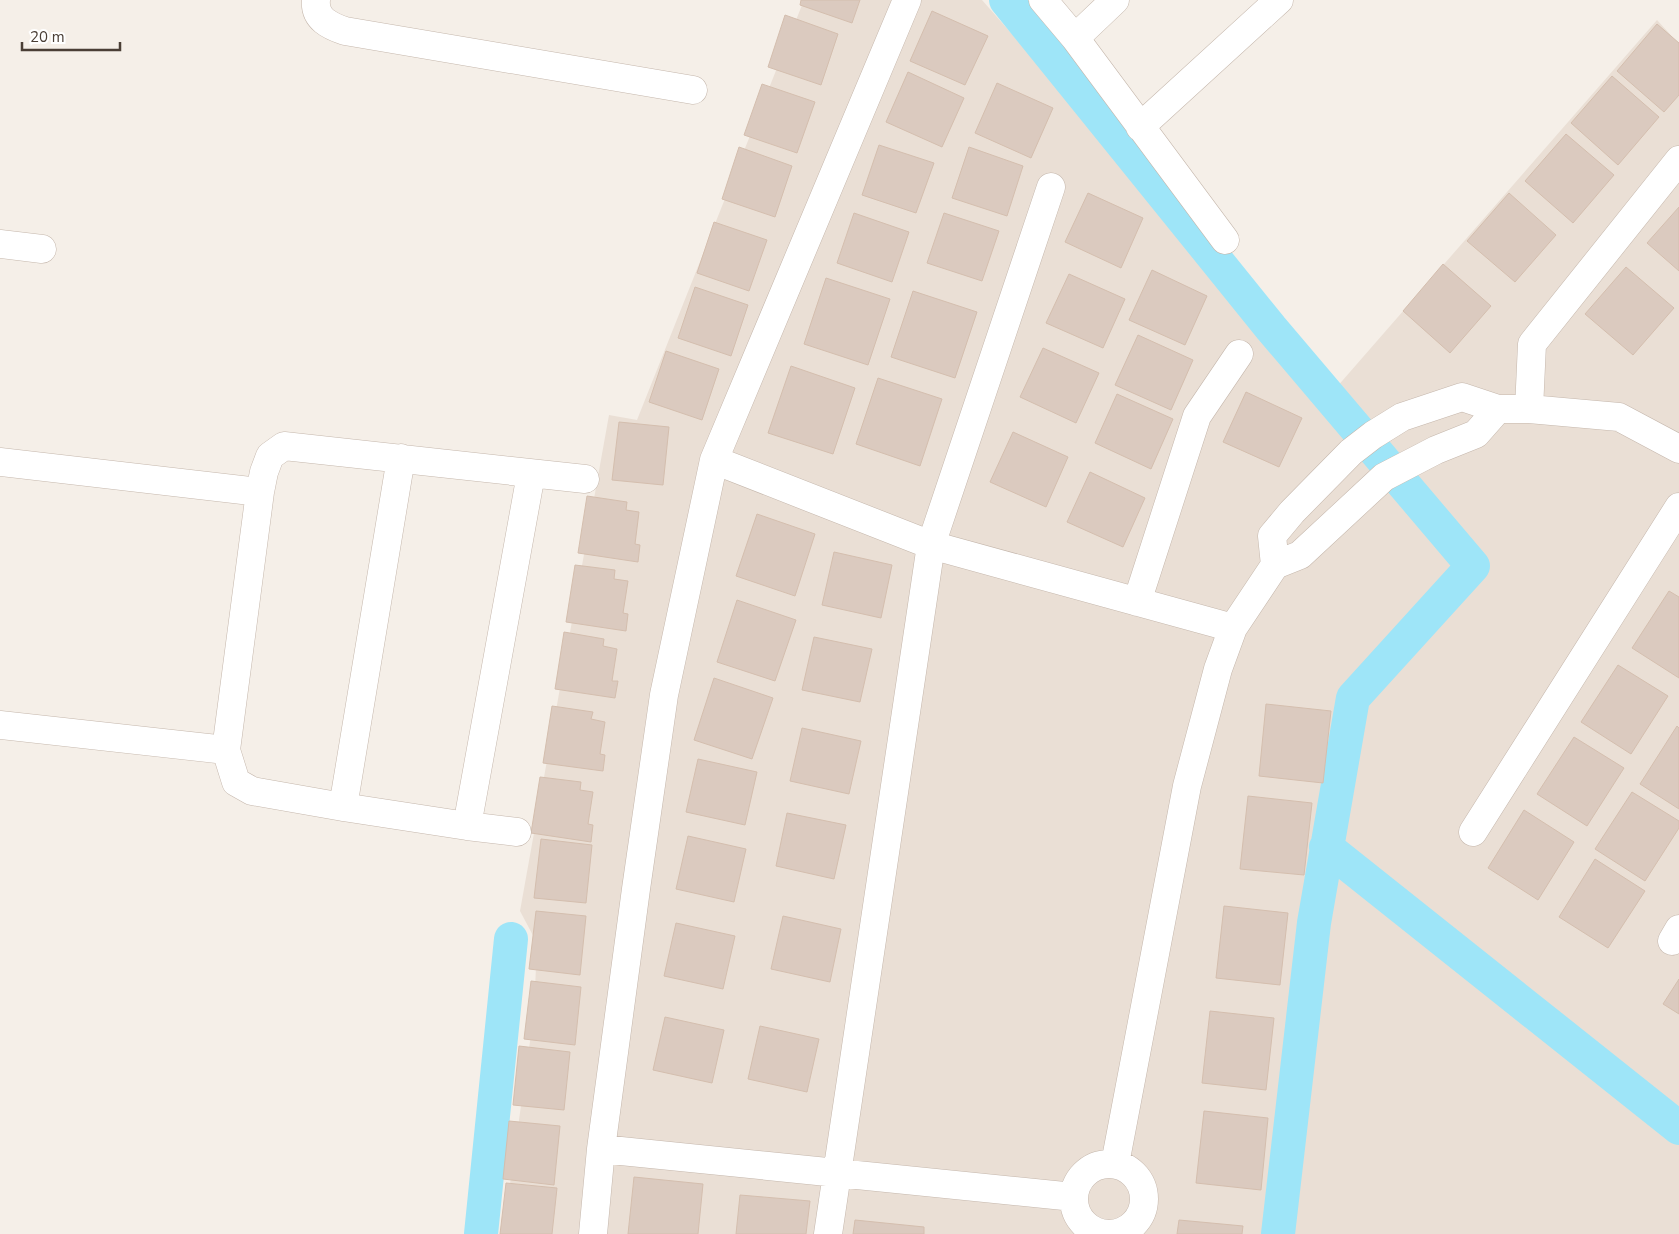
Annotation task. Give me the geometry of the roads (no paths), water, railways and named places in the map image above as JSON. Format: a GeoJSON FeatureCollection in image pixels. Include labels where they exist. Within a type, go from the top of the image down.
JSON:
{"type":"FeatureCollection","features":[{"type":"Feature","properties":{"kind":"street"},"geometry":{"type":"LineString","coordinates":[[316,0],[315,3],[321,19],[329,25],[344,31],[693,90]]}},
{"type":"Feature","properties":{"kind":"street"},"geometry":{"type":"LineString","coordinates":[[593,1234],[601,1149],[634,898],[664,695],[714,460],[907,0]]}},
{"type":"Feature","properties":{"kind":"street"},"geometry":{"type":"LineString","coordinates":[[1043,0],[1075,38],[1225,240]]}},
{"type":"Feature","properties":{"kind":"street"},"geometry":{"type":"LineString","coordinates":[[1075,38],[1115,0]]}},
{"type":"Feature","properties":{"kind":"street"},"geometry":{"type":"LineString","coordinates":[[1140,127],[1279,0]]}},
{"type":"Feature","properties":{"kind":"street"},"geometry":{"type":"LineString","coordinates":[[1528,409],[1532,344],[1679,160]]}},
{"type":"Feature","properties":{"kind":"street"},"geometry":{"type":"LineString","coordinates":[[828,1234],[930,545],[1051,187]]}},
{"type":"Feature","properties":{"kind":"street"},"geometry":{"type":"LineString","coordinates":[[0,244],[42,249]]}},
{"type":"Feature","properties":{"kind":"street"},"geometry":{"type":"LineString","coordinates":[[1137,602],[1197,416],[1239,354]]}},
{"type":"Feature","properties":{"kind":"street"},"geometry":{"type":"LineString","coordinates":[[1275,565],[1272,536],[1292,512],[1351,452],[1373,435],[1402,417],[1462,397],[1498,409],[1528,409],[1619,417],[1679,449]]}},
{"type":"Feature","properties":{"kind":"street"},"geometry":{"type":"LineString","coordinates":[[1115,1164],[1187,786],[1218,669],[1233,628],[1275,565],[1300,555],[1384,477],[1436,450],[1476,434],[1498,409]]}},
{"type":"Feature","properties":{"kind":"street"},"geometry":{"type":"LineString","coordinates":[[517,832],[343,807],[252,791],[236,782],[226,750],[260,492],[270,456],[284,446],[585,479]]}},
{"type":"Feature","properties":{"kind":"street"},"geometry":{"type":"LineString","coordinates":[[343,807],[401,458]]}},
{"type":"Feature","properties":{"kind":"street"},"geometry":{"type":"LineString","coordinates":[[714,460],[930,545],[1233,628]]}},
{"type":"Feature","properties":{"kind":"street"},"geometry":{"type":"LineString","coordinates":[[0,462],[260,492]]}},
{"type":"Feature","properties":{"kind":"street"},"geometry":{"type":"LineString","coordinates":[[468,826],[531,474]]}},
{"type":"Feature","properties":{"kind":"street"},"geometry":{"type":"LineString","coordinates":[[1473,832],[1679,507]]}},
{"type":"Feature","properties":{"kind":"street"},"geometry":{"type":"LineString","coordinates":[[0,725],[226,750]]}},
{"type":"Feature","properties":{"kind":"street"},"geometry":{"type":"LineString","coordinates":[[601,1149],[1074,1197]]}},
{"type":"Feature","properties":{"kind":"street"},"geometry":{"type":"LineString","coordinates":[[1103,1164],[1115,1164],[1126,1168],[1135,1175],[1141,1186],[1144,1198],[1142,1209],[1128,1231],[1108,1233],[1084,1229],[1075,1208],[1074,1197],[1076,1186],[1092,1168],[1103,1164]]}},
{"type":"Feature","properties":{"kind":"waterway"},"geometry":{"type":"LineString","coordinates":[[1006,0],[1271,328],[1473,566],[1353,698],[1314,923],[1278,1234]]}},
{"type":"Feature","properties":{"kind":"waterway"},"geometry":{"type":"LineString","coordinates":[[1326,847],[1679,1128]]}},
{"type":"Feature","properties":{"kind":"waterway"},"geometry":{"type":"LineString","coordinates":[[481,1234],[511,939]]}}]}
